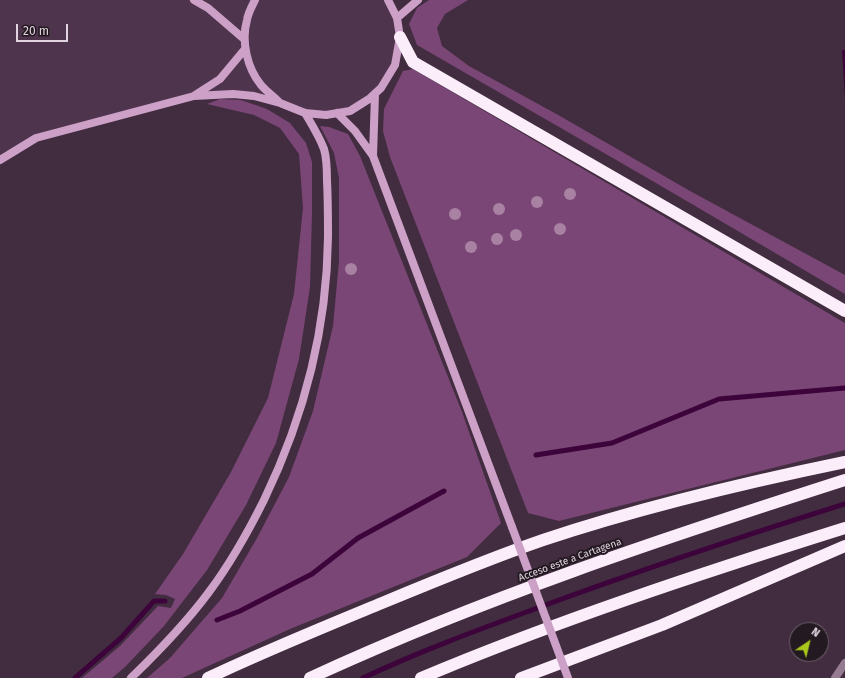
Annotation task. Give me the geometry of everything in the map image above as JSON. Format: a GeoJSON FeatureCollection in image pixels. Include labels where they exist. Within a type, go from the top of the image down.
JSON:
{"type":"FeatureCollection","features":[{"type":"Feature","properties":{"kind":"highway"},"geometry":{"type":"LineString","coordinates":[[400,37],[413,62],[845,311]]}},
{"type":"Feature","properties":{"kind":"highway"},"geometry":{"type":"LineString","coordinates":[[208,678],[454,573],[544,540],[690,497],[845,462]]}},
{"type":"Feature","properties":{"kind":"highway","name":"Acceso este a Cartagena"},"geometry":{"type":"LineString","coordinates":[[310,678],[361,654],[460,613],[556,577],[665,539],[845,480]]}},
{"type":"Feature","properties":{"kind":"highway"},"geometry":{"type":"LineString","coordinates":[[421,678],[477,655],[680,581],[845,528]]}},
{"type":"Feature","properties":{"kind":"highway"},"geometry":{"type":"LineString","coordinates":[[521,678],[662,625],[845,546]]}},
{"type":"Feature","properties":{"kind":"main road"},"geometry":{"type":"LineString","coordinates":[[194,0],[208,8],[244,39]]}},
{"type":"Feature","properties":{"kind":"main road"},"geometry":{"type":"LineString","coordinates":[[255,0],[246,20],[244,39],[245,49],[250,66],[260,84],[280,103]]}},
{"type":"Feature","properties":{"kind":"main road"},"geometry":{"type":"LineString","coordinates":[[0,160],[36,138],[194,96],[233,94],[254,96],[280,103],[305,113],[326,115],[350,111],[370,99],[381,88],[395,65],[400,37],[397,18],[388,0]]}},
{"type":"Feature","properties":{"kind":"main road"},"geometry":{"type":"LineString","coordinates":[[397,18],[418,0]]}},
{"type":"Feature","properties":{"kind":"main road"},"geometry":{"type":"LineString","coordinates":[[194,96],[220,79],[245,49]]}},
{"type":"Feature","properties":{"kind":"main road"},"geometry":{"type":"LineString","coordinates":[[373,156],[375,94]]}},
{"type":"Feature","properties":{"kind":"main road"},"geometry":{"type":"LineString","coordinates":[[131,678],[179,630],[209,592],[235,553],[276,476],[294,431],[307,390],[318,344],[324,303],[328,259],[328,214],[327,171],[324,151],[317,134],[305,113]]}},
{"type":"Feature","properties":{"kind":"main road"},"geometry":{"type":"LineString","coordinates":[[337,114],[355,130],[373,156],[568,678]]}},
{"type":"Feature","properties":{"kind":"street"},"geometry":{"type":"LineString","coordinates":[[835,678],[845,664]]}},
{"type":"Feature","properties":{"kind":"shaded area"},"geometry":{"type":"Polygon","coordinates":[[[0,0],[388,0],[397,18],[395,65],[381,88],[350,111],[326,115],[254,96],[194,96],[36,138],[0,160],[0,0]]]}},
{"type":"Feature","properties":{"kind":"shaded area"},"geometry":{"type":"Polygon","coordinates":[[[429,0],[468,0],[445,14],[437,28],[442,46],[469,66],[560,116],[690,191],[845,275],[845,294],[417,45],[409,24],[417,8],[429,0]]]}},
{"type":"Feature","properties":{"kind":"shaded area"},"geometry":{"type":"Polygon","coordinates":[[[842,50],[845,50],[845,98],[842,50]]]}},
{"type":"Feature","properties":{"kind":"shaded area"},"geometry":{"type":"Polygon","coordinates":[[[413,69],[845,323],[845,450],[559,521],[528,513],[390,157],[383,131],[384,109],[403,71],[413,69]]]}},
{"type":"Feature","properties":{"kind":"shaded area"},"geometry":{"type":"Polygon","coordinates":[[[220,99],[241,100],[267,109],[290,123],[306,143],[312,162],[310,287],[299,359],[276,443],[246,505],[207,570],[164,626],[125,667],[112,678],[82,678],[120,646],[158,606],[171,608],[175,599],[166,595],[155,594],[183,554],[231,472],[268,398],[294,294],[303,208],[299,154],[280,128],[254,115],[207,104],[220,99]]]}},
{"type":"Feature","properties":{"kind":"shaded area"},"geometry":{"type":"Polygon","coordinates":[[[320,126],[329,127],[348,134],[360,156],[462,412],[501,523],[467,557],[290,629],[182,678],[147,678],[170,658],[222,598],[257,538],[289,477],[313,411],[333,326],[339,261],[339,178],[334,153],[320,126]]]}},
{"type":"Feature","properties":{"kind":"waterway"},"geometry":{"type":"LineString","coordinates":[[536,455],[612,443],[719,399],[845,388]]}},
{"type":"Feature","properties":{"kind":"waterway"},"geometry":{"type":"LineString","coordinates":[[217,620],[240,611],[312,574],[358,538],[444,491]]}},
{"type":"Feature","properties":{"kind":"waterway"},"geometry":{"type":"LineString","coordinates":[[363,678],[447,642],[571,596],[688,555],[845,504]]}},
{"type":"Feature","properties":{"kind":"waterway"},"geometry":{"type":"LineString","coordinates":[[75,678],[121,638],[154,601],[165,601]]}}]}
